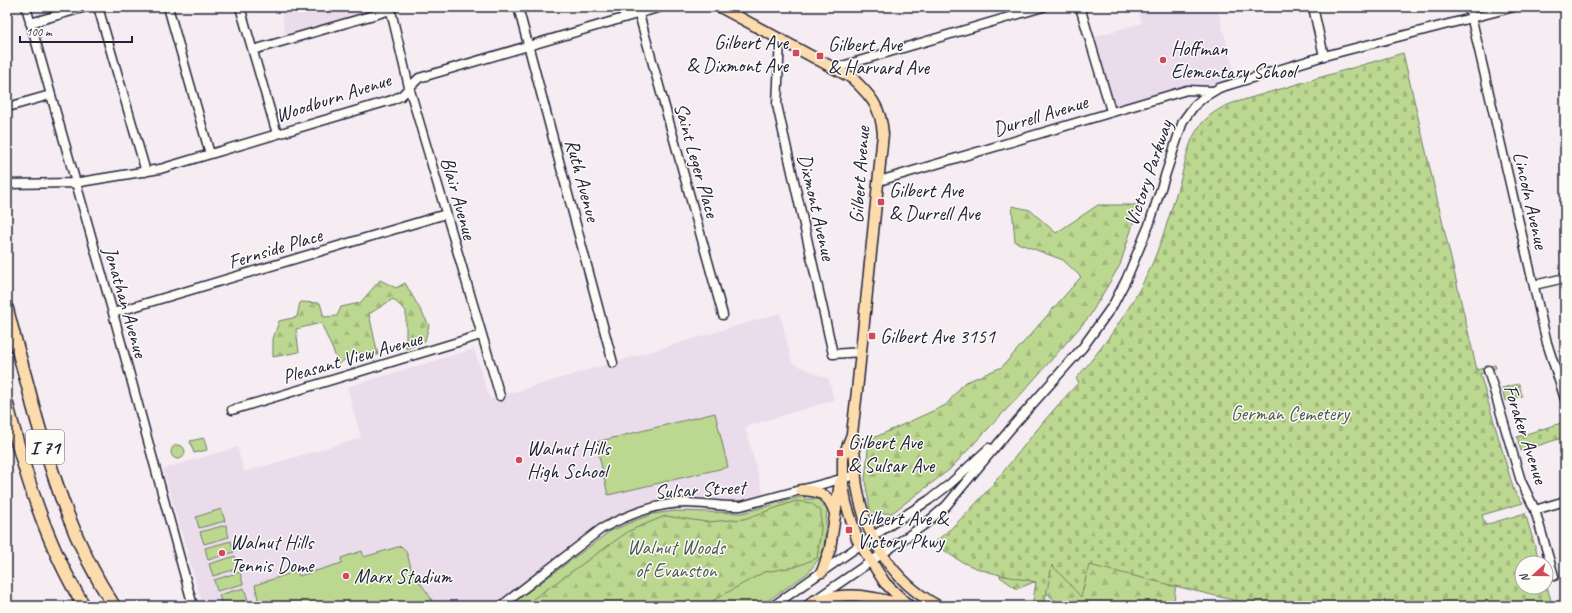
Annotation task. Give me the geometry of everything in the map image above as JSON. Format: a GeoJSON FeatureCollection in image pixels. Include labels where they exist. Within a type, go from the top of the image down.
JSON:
{"type":"FeatureCollection","features":[{"type":"Feature","properties":{"kind":"highway","name":"I 71"},"geometry":{"type":"LineString","coordinates":[[7,309],[61,499],[80,545],[98,580],[114,606]]}},
{"type":"Feature","properties":{"kind":"highway","name":"I 71"},"geometry":{"type":"LineString","coordinates":[[7,404],[23,467],[40,516],[59,559],[84,606]]}},
{"type":"Feature","properties":{"kind":"main road","name":"Gilbert Avenue"},"geometry":{"type":"LineString","coordinates":[[720,7],[852,78],[867,92],[876,104],[880,114],[884,134],[852,434],[844,458],[842,479],[830,549],[822,572]]}},
{"type":"Feature","properties":{"kind":"main road","name":"Gilbert Avenue"},"geometry":{"type":"LineString","coordinates":[[852,434],[855,448],[856,475],[863,513],[872,536],[887,563],[908,585],[938,606]]}},
{"type":"Feature","properties":{"kind":"main road"},"geometry":{"type":"LineString","coordinates":[[842,479],[852,526],[860,545],[885,582],[908,606]]}},
{"type":"Feature","properties":{"kind":"main road"},"geometry":{"type":"LineString","coordinates":[[801,490],[815,491],[822,494],[831,502],[835,513]]}},
{"type":"Feature","properties":{"kind":"main road"},"geometry":{"type":"LineString","coordinates":[[810,603],[836,595],[864,595],[908,606]]}},
{"type":"Feature","properties":{"kind":"street","name":"Jonathan Avenue"},"geometry":{"type":"LineString","coordinates":[[26,7],[74,183],[113,313],[193,606]]}},
{"type":"Feature","properties":{"kind":"street"},"geometry":{"type":"LineString","coordinates":[[30,23],[86,7]]}},
{"type":"Feature","properties":{"kind":"street"},"geometry":{"type":"LineString","coordinates":[[98,7],[140,150],[145,172]]}},
{"type":"Feature","properties":{"kind":"street"},"geometry":{"type":"LineString","coordinates":[[168,7],[210,154]]}},
{"type":"Feature","properties":{"kind":"street"},"geometry":{"type":"LineString","coordinates":[[240,7],[277,134]]}},
{"type":"Feature","properties":{"kind":"street","name":"Ruth Avenue"},"geometry":{"type":"LineString","coordinates":[[518,7],[613,363]]}},
{"type":"Feature","properties":{"kind":"street","name":"Woodburn Avenue"},"geometry":{"type":"LineString","coordinates":[[10,184],[74,183],[160,169],[392,100],[401,96],[419,78],[661,7]]}},
{"type":"Feature","properties":{"kind":"street"},"geometry":{"type":"LineString","coordinates":[[835,68],[1042,7]]}},
{"type":"Feature","properties":{"kind":"street"},"geometry":{"type":"LineString","coordinates":[[1080,7],[1111,112]]}},
{"type":"Feature","properties":{"kind":"street"},"geometry":{"type":"LineString","coordinates":[[1312,7],[1324,56]]}},
{"type":"Feature","properties":{"kind":"street","name":"Lincoln Avenue"},"geometry":{"type":"LineString","coordinates":[[1469,7],[1547,343],[1565,399]]}},
{"type":"Feature","properties":{"kind":"street","name":"Victory Parkway"},"geometry":{"type":"LineString","coordinates":[[810,603],[924,525],[946,506],[1012,427],[1083,347],[1113,304],[1126,280],[1149,225],[1183,121],[1194,106],[1212,92],[1324,56],[1514,7]]}},
{"type":"Feature","properties":{"kind":"street"},"geometry":{"type":"LineString","coordinates":[[253,50],[391,8]]}},
{"type":"Feature","properties":{"kind":"street","name":"Blair Avenue"},"geometry":{"type":"LineString","coordinates":[[391,8],[409,87],[500,396]]}},
{"type":"Feature","properties":{"kind":"street","name":"Saint Leger Place"},"geometry":{"type":"LineString","coordinates":[[639,14],[723,315]]}},
{"type":"Feature","properties":{"kind":"street","name":"Dixmont Avenue"},"geometry":{"type":"LineString","coordinates":[[780,38],[777,105],[833,354],[861,352]]}},
{"type":"Feature","properties":{"kind":"street","name":"Durrell Avenue"},"geometry":{"type":"LineString","coordinates":[[879,181],[1187,90],[1212,92]]}},
{"type":"Feature","properties":{"kind":"street"},"geometry":{"type":"LineString","coordinates":[[8,107],[50,95]]}},
{"type":"Feature","properties":{"kind":"street","name":"Fernside Place"},"geometry":{"type":"LineString","coordinates":[[113,313],[446,214]]}},
{"type":"Feature","properties":{"kind":"street"},"geometry":{"type":"LineString","coordinates":[[1534,285],[1565,278]]}},
{"type":"Feature","properties":{"kind":"street","name":"Pleasant View Avenue"},"geometry":{"type":"LineString","coordinates":[[232,410],[481,335]]}},
{"type":"Feature","properties":{"kind":"street","name":"Foraker Avenue"},"geometry":{"type":"LineString","coordinates":[[1488,370],[1521,481],[1535,510],[1548,555]]}},
{"type":"Feature","properties":{"kind":"street","name":"Victory Parkway"},"geometry":{"type":"LineString","coordinates":[[773,606],[872,536],[929,500],[950,484],[1012,427]]}},
{"type":"Feature","properties":{"kind":"street","name":"Sulsar Street"},"geometry":{"type":"LineString","coordinates":[[501,606],[601,529],[614,522],[660,506],[688,503],[727,507],[741,506],[856,475]]}},
{"type":"Feature","properties":{"kind":"street"},"geometry":{"type":"LineString","coordinates":[[1535,510],[1565,501]]}},
{"type":"Feature","properties":{"kind":"shaded area"},"geometry":{"type":"Polygon","coordinates":[[[281,7],[390,7],[286,40],[281,7]]]}},
{"type":"Feature","properties":{"kind":"shaded area","name":"Hoffman Elementary School"},"geometry":{"type":"Polygon","coordinates":[[[1137,7],[1217,7],[1237,82],[1219,88],[1187,90],[1111,111],[1089,38],[1142,23],[1137,7]]]}},
{"type":"Feature","properties":{"kind":"shaded area","name":"Walnut Hills High School"},"geometry":{"type":"Polygon","coordinates":[[[780,313],[792,363],[829,379],[834,400],[745,427],[767,507],[734,514],[674,511],[653,514],[634,521],[609,532],[509,606],[203,606],[163,469],[237,447],[244,472],[361,438],[347,387],[474,349],[490,399],[780,313]]]}},
{"type":"Feature","properties":{"kind":"green space","name":"German Cemetery"},"geometry":{"type":"Polygon","coordinates":[[[1403,53],[1477,370],[1495,365],[1496,368],[1480,374],[1514,491],[1523,503],[1482,515],[1485,525],[1525,513],[1538,555],[1514,555],[1514,595],[1549,595],[1552,604],[1545,606],[1257,606],[1089,565],[1081,597],[1052,565],[1044,606],[1032,606],[1036,582],[982,570],[969,565],[946,552],[935,542],[980,499],[1045,420],[1079,382],[1076,379],[1124,315],[1148,273],[1170,214],[1189,147],[1194,135],[1204,121],[1218,110],[1233,103],[1403,53]]]}},
{"type":"Feature","properties":{"kind":"green space"},"geometry":{"type":"Polygon","coordinates":[[[1098,205],[1139,205],[1120,265],[1089,317],[1023,392],[949,470],[892,513],[871,514],[865,480],[869,440],[946,405],[964,383],[1002,367],[1081,277],[1063,260],[1015,242],[1012,206],[1030,210],[1056,233],[1098,205]]]}},
{"type":"Feature","properties":{"kind":"green space"},"geometry":{"type":"Polygon","coordinates":[[[380,280],[396,288],[405,283],[429,325],[425,341],[406,349],[406,311],[393,299],[369,314],[378,355],[355,352],[339,364],[321,323],[296,329],[299,352],[273,357],[273,339],[279,321],[297,317],[300,302],[320,303],[324,317],[337,316],[341,307],[360,303],[380,280]]]}},
{"type":"Feature","properties":{"kind":"green space"},"geometry":{"type":"Polygon","coordinates":[[[1519,384],[1522,396],[1505,401],[1502,388],[1519,384]]]}},
{"type":"Feature","properties":{"kind":"green space"},"geometry":{"type":"Polygon","coordinates":[[[715,413],[728,467],[608,495],[596,442],[715,413]]]}},
{"type":"Feature","properties":{"kind":"green space"},"geometry":{"type":"Polygon","coordinates":[[[1561,423],[1565,437],[1521,451],[1517,437],[1561,423]]]}},
{"type":"Feature","properties":{"kind":"green space"},"geometry":{"type":"Polygon","coordinates":[[[204,438],[207,450],[194,453],[190,441],[204,438]]]}},
{"type":"Feature","properties":{"kind":"green space"},"geometry":{"type":"Polygon","coordinates":[[[178,445],[183,447],[185,452],[183,457],[178,459],[173,457],[171,452],[173,447],[178,445]]]}},
{"type":"Feature","properties":{"kind":"green space","name":"Walnut Woods of Evanston"},"geometry":{"type":"Polygon","coordinates":[[[804,496],[805,499],[818,499],[827,510],[824,548],[821,556],[808,573],[760,606],[509,606],[609,532],[634,521],[653,514],[674,511],[742,513],[804,496]]]}},
{"type":"Feature","properties":{"kind":"green space","name":"Walnut Woods of Evanston"},"geometry":{"type":"Polygon","coordinates":[[[796,501],[811,503],[821,511],[821,529],[817,558],[795,567],[764,572],[703,606],[523,606],[629,531],[665,516],[707,522],[744,519],[796,501]]]}},
{"type":"Feature","properties":{"kind":"green space"},"geometry":{"type":"Polygon","coordinates":[[[221,509],[225,521],[199,528],[196,517],[221,509]]]}},
{"type":"Feature","properties":{"kind":"green space"},"geometry":{"type":"Polygon","coordinates":[[[226,525],[229,537],[204,544],[200,532],[226,525]]]}},
{"type":"Feature","properties":{"kind":"green space"},"geometry":{"type":"Polygon","coordinates":[[[231,541],[234,552],[208,560],[205,548],[231,541]]]}},
{"type":"Feature","properties":{"kind":"green space","name":"Marx Stadium"},"geometry":{"type":"Polygon","coordinates":[[[401,546],[406,552],[414,574],[428,593],[434,606],[258,606],[259,604],[255,585],[297,571],[299,576],[342,563],[341,558],[362,551],[364,557],[401,546]]]}},
{"type":"Feature","properties":{"kind":"green space"},"geometry":{"type":"Polygon","coordinates":[[[1006,549],[1176,579],[1174,603],[1173,606],[1059,606],[1059,604],[1034,582],[1017,589],[1000,577],[1006,549]]]}},
{"type":"Feature","properties":{"kind":"green space"},"geometry":{"type":"Polygon","coordinates":[[[235,556],[239,568],[213,576],[209,564],[235,556]]]}},
{"type":"Feature","properties":{"kind":"green space"},"geometry":{"type":"Polygon","coordinates":[[[240,572],[243,584],[217,591],[214,580],[240,572]]]}},
{"type":"Feature","properties":{"kind":"green space"},"geometry":{"type":"Polygon","coordinates":[[[244,588],[248,600],[222,606],[219,595],[244,588]]]}},
{"type":"Feature","properties":{"kind":"place","name":"Gilbert Ave & Dixmont Ave"},"geometry":{"type":"Point","coordinates":[796,53]}},
{"type":"Feature","properties":{"kind":"place","name":"Gilbert Ave & Harvard Ave"},"geometry":{"type":"Point","coordinates":[820,56]}},
{"type":"Feature","properties":{"kind":"place","name":"Hoffman Elementary School"},"geometry":{"type":"Point","coordinates":[1163,60]}},
{"type":"Feature","properties":{"kind":"place","name":"Gilbert Ave & Durrell Ave"},"geometry":{"type":"Point","coordinates":[881,202]}},
{"type":"Feature","properties":{"kind":"place","name":"Gilbert Ave 3151"},"geometry":{"type":"Point","coordinates":[872,336]}},
{"type":"Feature","properties":{"kind":"place","name":"Gilbert Ave & Sulsar Ave"},"geometry":{"type":"Point","coordinates":[840,453]}},
{"type":"Feature","properties":{"kind":"place","name":"Walnut Hills High School"},"geometry":{"type":"Point","coordinates":[519,460]}},
{"type":"Feature","properties":{"kind":"place","name":"Gilbert Ave & Victory Pkwy"},"geometry":{"type":"Point","coordinates":[849,530]}},
{"type":"Feature","properties":{"kind":"place","name":"Walnut Hills Tennis Dome"},"geometry":{"type":"Point","coordinates":[222,553]}},
{"type":"Feature","properties":{"kind":"place","name":"Marx Stadium"},"geometry":{"type":"Point","coordinates":[346,576]}}]}
